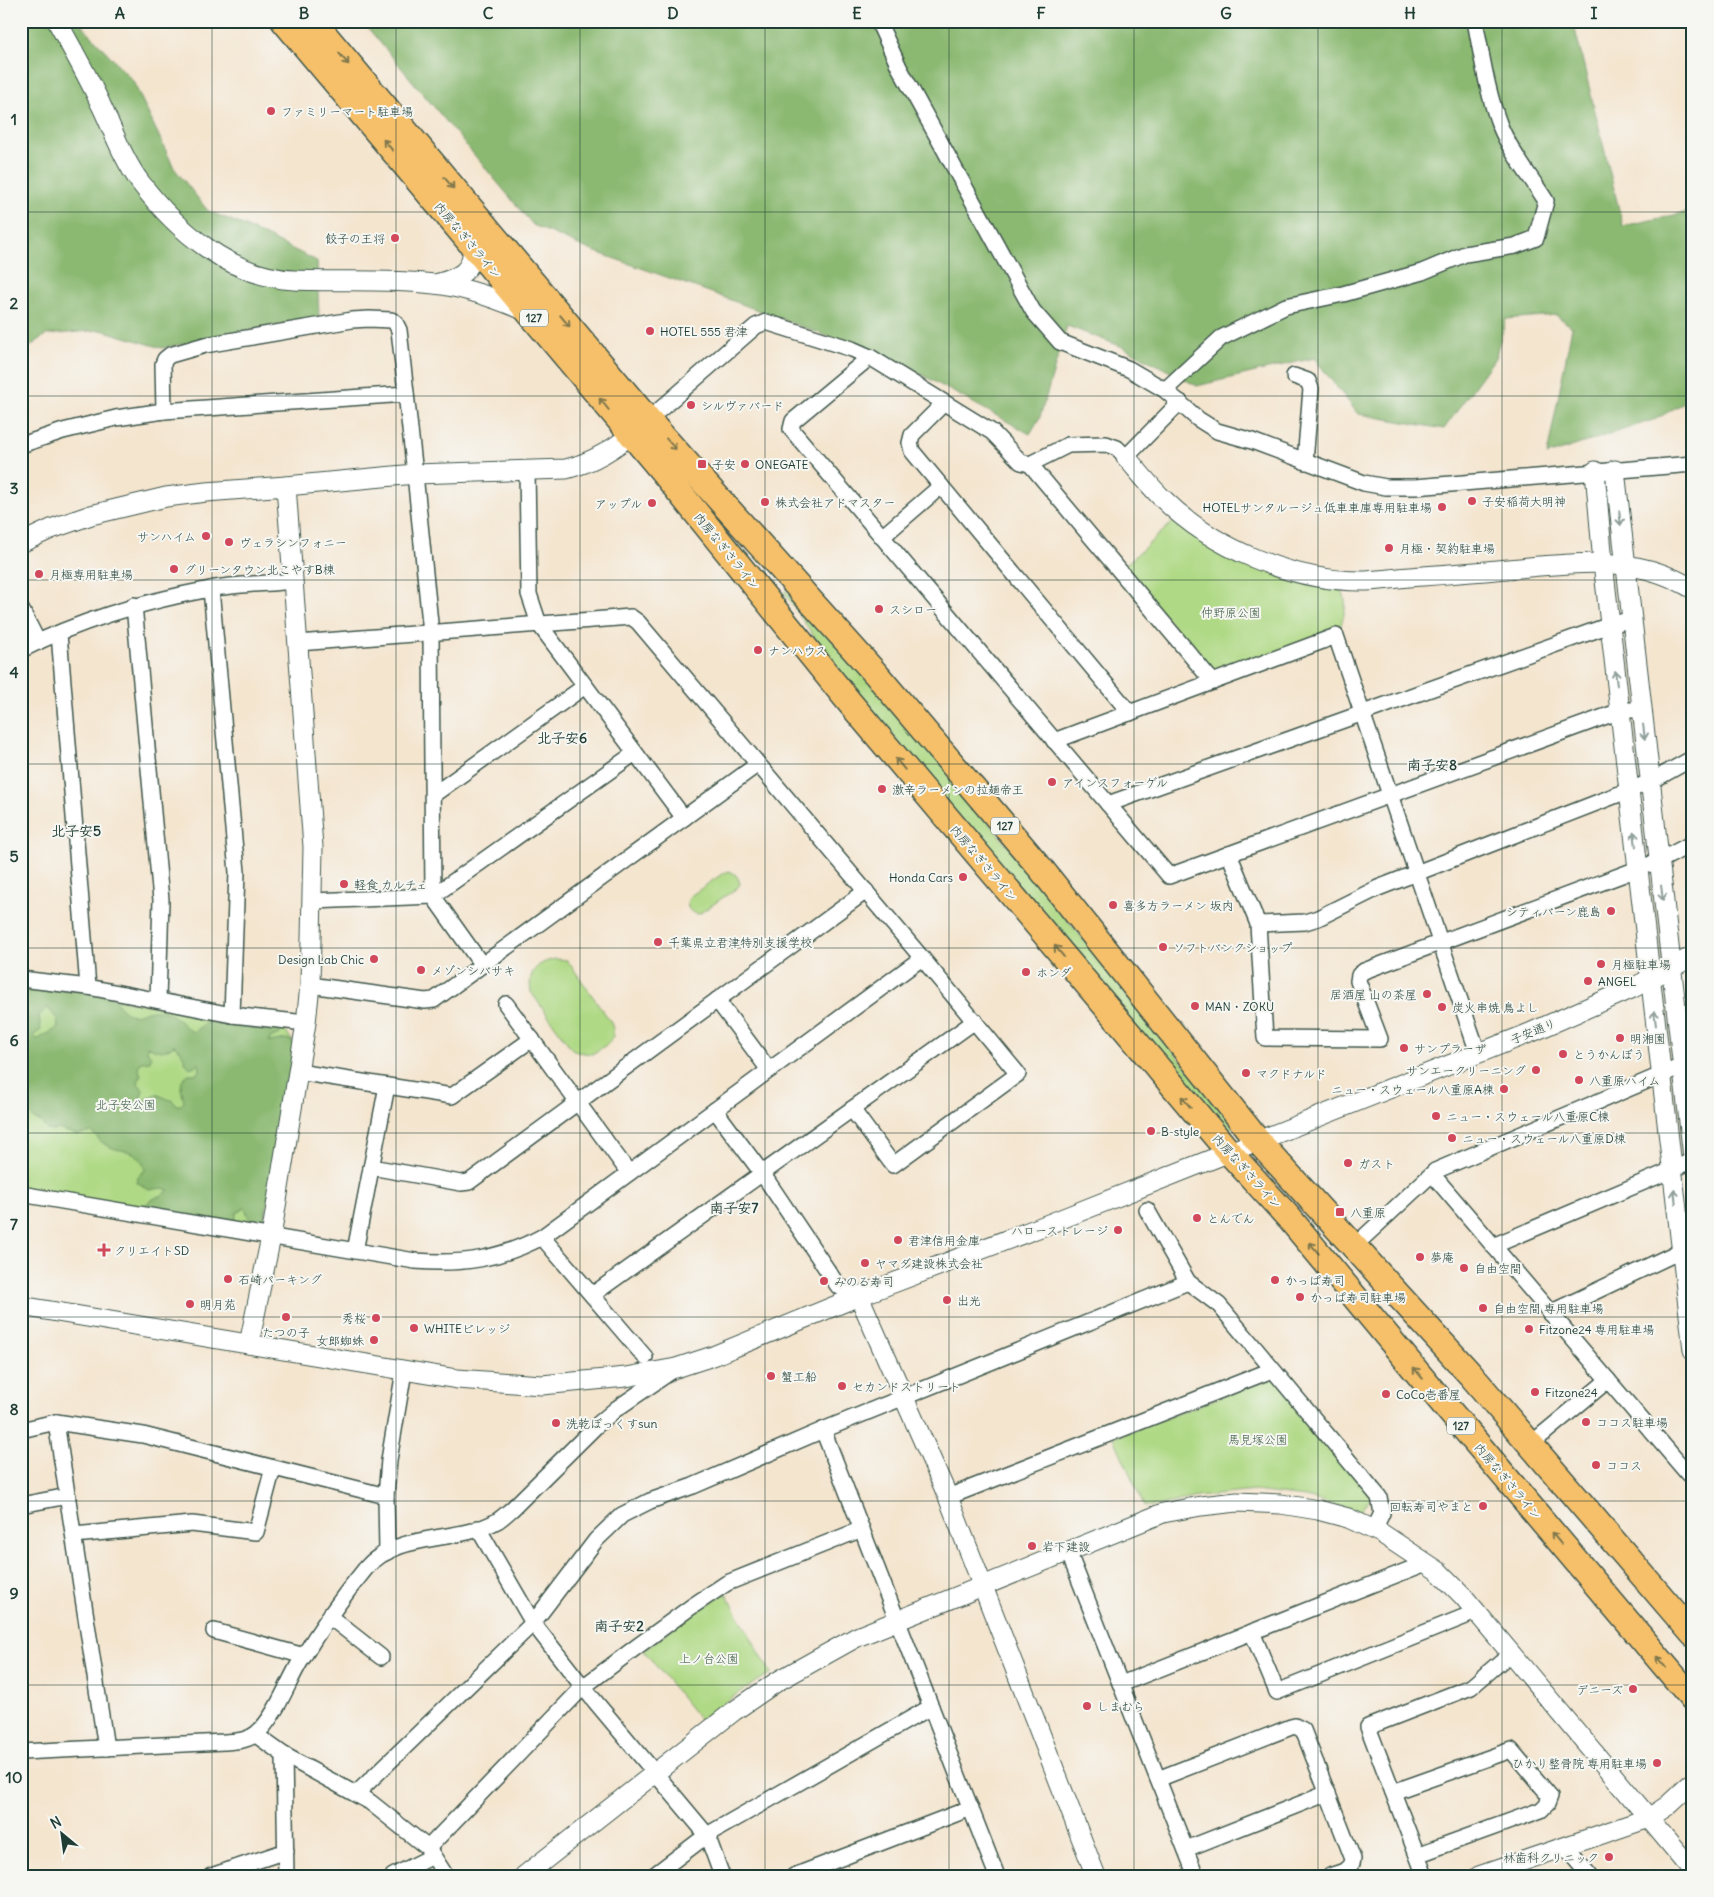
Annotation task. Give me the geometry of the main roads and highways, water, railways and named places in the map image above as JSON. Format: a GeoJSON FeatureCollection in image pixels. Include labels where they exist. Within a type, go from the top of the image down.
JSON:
{"type":"FeatureCollection","features":[{"type":"Feature","properties":{"kind":"highway","name":"内房なぎさライン"},"geometry":{"type":"LineString","coordinates":[[284,21],[529,312],[876,674],[1029,855],[1258,1140],[1470,1374],[1693,1634]]}},
{"type":"Feature","properties":{"kind":"highway","name":"内房なぎさライン"},"geometry":{"type":"LineString","coordinates":[[313,21],[639,428],[664,473],[850,704],[1229,1152],[1290,1219],[1454,1418],[1693,1699]]}},
{"type":"Feature","properties":{"kind":"place","name":"ファミリーマート駐車場"},"geometry":{"type":"Point","coordinates":[271,111]}},
{"type":"Feature","properties":{"kind":"place","name":"餃子の王将"},"geometry":{"type":"Point","coordinates":[395,238]}},
{"type":"Feature","properties":{"kind":"place","name":"HOTEL 555 君津"},"geometry":{"type":"Point","coordinates":[650,331]}},
{"type":"Feature","properties":{"kind":"place","name":"シルヴァバード"},"geometry":{"type":"Point","coordinates":[691,405]}},
{"type":"Feature","properties":{"kind":"place","name":"子安"},"geometry":{"type":"Point","coordinates":[702,464]}},
{"type":"Feature","properties":{"kind":"place","name":"ONEGATE"},"geometry":{"type":"Point","coordinates":[745,464]}},
{"type":"Feature","properties":{"kind":"place","name":"子安稲荷大明神"},"geometry":{"type":"Point","coordinates":[1472,501]}},
{"type":"Feature","properties":{"kind":"place","name":"株式会社アドマスター"},"geometry":{"type":"Point","coordinates":[765,502]}},
{"type":"Feature","properties":{"kind":"place","name":"アップル"},"geometry":{"type":"Point","coordinates":[652,503]}},
{"type":"Feature","properties":{"kind":"place","name":"HOTELサンタルージュ低車車庫専用駐車場"},"geometry":{"type":"Point","coordinates":[1442,507]}},
{"type":"Feature","properties":{"kind":"place","name":"サンハイム"},"geometry":{"type":"Point","coordinates":[206,536]}},
{"type":"Feature","properties":{"kind":"place","name":"ヴェラシンフォニー"},"geometry":{"type":"Point","coordinates":[229,542]}},
{"type":"Feature","properties":{"kind":"place","name":"月極・契約駐車場"},"geometry":{"type":"Point","coordinates":[1389,548]}},
{"type":"Feature","properties":{"kind":"place","name":"グリーンタウン北こやすB棟"},"geometry":{"type":"Point","coordinates":[174,569]}},
{"type":"Feature","properties":{"kind":"place","name":"月極専用駐車場"},"geometry":{"type":"Point","coordinates":[39,574]}},
{"type":"Feature","properties":{"kind":"place","name":"スシロー"},"geometry":{"type":"Point","coordinates":[879,609]}},
{"type":"Feature","properties":{"kind":"place","name":"ナンハウス"},"geometry":{"type":"Point","coordinates":[758,650]}},
{"type":"Feature","properties":{"kind":"place","name":"アインスフォーゲル"},"geometry":{"type":"Point","coordinates":[1052,782]}},
{"type":"Feature","properties":{"kind":"place","name":"激辛ラーメンの拉麺帝王"},"geometry":{"type":"Point","coordinates":[882,789]}},
{"type":"Feature","properties":{"kind":"place","name":"Honda Cars"},"geometry":{"type":"Point","coordinates":[963,877]}},
{"type":"Feature","properties":{"kind":"place","name":"軽食 カルチェ"},"geometry":{"type":"Point","coordinates":[344,884]}},
{"type":"Feature","properties":{"kind":"place","name":"喜多方ラーメン 坂内"},"geometry":{"type":"Point","coordinates":[1113,905]}},
{"type":"Feature","properties":{"kind":"place","name":"シティバーン鹿島"},"geometry":{"type":"Point","coordinates":[1611,911]}},
{"type":"Feature","properties":{"kind":"place","name":"千葉県立君津特別支援学校"},"geometry":{"type":"Point","coordinates":[658,942]}},
{"type":"Feature","properties":{"kind":"place","name":"ソフトバンクショップ"},"geometry":{"type":"Point","coordinates":[1163,947]}},
{"type":"Feature","properties":{"kind":"place","name":"Design Lab Chic"},"geometry":{"type":"Point","coordinates":[374,959]}},
{"type":"Feature","properties":{"kind":"place","name":"月極駐車場"},"geometry":{"type":"Point","coordinates":[1601,964]}},
{"type":"Feature","properties":{"kind":"place","name":"メゾンシバサキ"},"geometry":{"type":"Point","coordinates":[421,970]}},
{"type":"Feature","properties":{"kind":"place","name":"ホンダ"},"geometry":{"type":"Point","coordinates":[1026,972]}},
{"type":"Feature","properties":{"kind":"place","name":"ANGEL"},"geometry":{"type":"Point","coordinates":[1588,981]}},
{"type":"Feature","properties":{"kind":"place","name":"居酒屋 山の茶屋"},"geometry":{"type":"Point","coordinates":[1427,994]}},
{"type":"Feature","properties":{"kind":"place","name":"MAN・ZOKU"},"geometry":{"type":"Point","coordinates":[1195,1006]}},
{"type":"Feature","properties":{"kind":"place","name":"炭火串焼 鳥よし"},"geometry":{"type":"Point","coordinates":[1442,1007]}},
{"type":"Feature","properties":{"kind":"place","name":"明湘園"},"geometry":{"type":"Point","coordinates":[1620,1038]}},
{"type":"Feature","properties":{"kind":"place","name":"サンプラーザ"},"geometry":{"type":"Point","coordinates":[1404,1048]}},
{"type":"Feature","properties":{"kind":"place","name":"とうかんぼう"},"geometry":{"type":"Point","coordinates":[1563,1054]}},
{"type":"Feature","properties":{"kind":"place","name":"サンエークリーニング"},"geometry":{"type":"Point","coordinates":[1536,1070]}},
{"type":"Feature","properties":{"kind":"place","name":"マクドナルド"},"geometry":{"type":"Point","coordinates":[1246,1073]}},
{"type":"Feature","properties":{"kind":"place","name":"八重原ハイム"},"geometry":{"type":"Point","coordinates":[1579,1080]}},
{"type":"Feature","properties":{"kind":"place","name":"ニュー・スウェール八重原A棟"},"geometry":{"type":"Point","coordinates":[1504,1089]}},
{"type":"Feature","properties":{"kind":"place","name":"ニュー・スウェール八重原C棟"},"geometry":{"type":"Point","coordinates":[1436,1116]}},
{"type":"Feature","properties":{"kind":"place","name":"B-style"},"geometry":{"type":"Point","coordinates":[1151,1131]}},
{"type":"Feature","properties":{"kind":"place","name":"ニュー・スウェール八重原D棟"},"geometry":{"type":"Point","coordinates":[1452,1138]}},
{"type":"Feature","properties":{"kind":"place","name":"ガスト"},"geometry":{"type":"Point","coordinates":[1348,1163]}},
{"type":"Feature","properties":{"kind":"place","name":"八重原"},"geometry":{"type":"Point","coordinates":[1340,1212]}},
{"type":"Feature","properties":{"kind":"place","name":"とんでん"},"geometry":{"type":"Point","coordinates":[1197,1218]}},
{"type":"Feature","properties":{"kind":"place","name":"ハローストレージ"},"geometry":{"type":"Point","coordinates":[1118,1230]}},
{"type":"Feature","properties":{"kind":"place","name":"君津信用金庫"},"geometry":{"type":"Point","coordinates":[898,1240]}},
{"type":"Feature","properties":{"kind":"place","name":"クリエイトSD"},"geometry":{"type":"Point","coordinates":[104,1250]}},
{"type":"Feature","properties":{"kind":"place","name":"夢庵"},"geometry":{"type":"Point","coordinates":[1420,1257]}},
{"type":"Feature","properties":{"kind":"place","name":"ヤマダ建設株式会社"},"geometry":{"type":"Point","coordinates":[865,1263]}},
{"type":"Feature","properties":{"kind":"place","name":"自由空間"},"geometry":{"type":"Point","coordinates":[1464,1268]}},
{"type":"Feature","properties":{"kind":"place","name":"石崎パーキング"},"geometry":{"type":"Point","coordinates":[228,1279]}},
{"type":"Feature","properties":{"kind":"place","name":"かっぱ寿司"},"geometry":{"type":"Point","coordinates":[1275,1280]}},
{"type":"Feature","properties":{"kind":"place","name":"みのる寿司"},"geometry":{"type":"Point","coordinates":[824,1281]}},
{"type":"Feature","properties":{"kind":"place","name":"かっぱ寿司駐車場"},"geometry":{"type":"Point","coordinates":[1300,1297]}},
{"type":"Feature","properties":{"kind":"place","name":"出光"},"geometry":{"type":"Point","coordinates":[947,1300]}},
{"type":"Feature","properties":{"kind":"place","name":"明月苑"},"geometry":{"type":"Point","coordinates":[190,1304]}},
{"type":"Feature","properties":{"kind":"place","name":"自由空間 専用駐車場"},"geometry":{"type":"Point","coordinates":[1483,1308]}},
{"type":"Feature","properties":{"kind":"place","name":"たつの子"},"geometry":{"type":"Point","coordinates":[286,1317]}},
{"type":"Feature","properties":{"kind":"place","name":"秀桜"},"geometry":{"type":"Point","coordinates":[376,1318]}},
{"type":"Feature","properties":{"kind":"place","name":"WHITEビレッジ"},"geometry":{"type":"Point","coordinates":[414,1328]}},
{"type":"Feature","properties":{"kind":"place","name":"Fitzone24 専用駐車場"},"geometry":{"type":"Point","coordinates":[1529,1329]}},
{"type":"Feature","properties":{"kind":"place","name":"女郎蜘蛛"},"geometry":{"type":"Point","coordinates":[374,1340]}},
{"type":"Feature","properties":{"kind":"place","name":"蟹工船"},"geometry":{"type":"Point","coordinates":[771,1376]}},
{"type":"Feature","properties":{"kind":"place","name":"セカンドストリート"},"geometry":{"type":"Point","coordinates":[842,1386]}},
{"type":"Feature","properties":{"kind":"place","name":"Fitzone24"},"geometry":{"type":"Point","coordinates":[1535,1392]}},
{"type":"Feature","properties":{"kind":"place","name":"CoCo壱番屋"},"geometry":{"type":"Point","coordinates":[1386,1394]}},
{"type":"Feature","properties":{"kind":"place","name":"ココス駐車場"},"geometry":{"type":"Point","coordinates":[1586,1422]}},
{"type":"Feature","properties":{"kind":"place","name":"洗乾ぼっくすsun"},"geometry":{"type":"Point","coordinates":[556,1423]}},
{"type":"Feature","properties":{"kind":"place","name":"ココス"},"geometry":{"type":"Point","coordinates":[1596,1465]}},
{"type":"Feature","properties":{"kind":"place","name":"回転寿司やまと"},"geometry":{"type":"Point","coordinates":[1483,1506]}},
{"type":"Feature","properties":{"kind":"place","name":"岩下建設"},"geometry":{"type":"Point","coordinates":[1032,1546]}},
{"type":"Feature","properties":{"kind":"place","name":"デニーズ"},"geometry":{"type":"Point","coordinates":[1633,1689]}},
{"type":"Feature","properties":{"kind":"place","name":"しまむら"},"geometry":{"type":"Point","coordinates":[1087,1706]}},
{"type":"Feature","properties":{"kind":"place","name":"ひかり整骨院 専用駐車場"},"geometry":{"type":"Point","coordinates":[1657,1763]}},
{"type":"Feature","properties":{"kind":"place","name":"林歯科クリニック"},"geometry":{"type":"Point","coordinates":[1609,1857]}},
{"type":"Feature","properties":{"kind":"district","name":"北子安6"},"geometry":{"type":"Point","coordinates":[562,738]}},
{"type":"Feature","properties":{"kind":"district","name":"南子安8"},"geometry":{"type":"Point","coordinates":[1432,765]}},
{"type":"Feature","properties":{"kind":"district","name":"北子安5"},"geometry":{"type":"Point","coordinates":[76,831]}},
{"type":"Feature","properties":{"kind":"district","name":"南子安7"},"geometry":{"type":"Point","coordinates":[734,1208]}},
{"type":"Feature","properties":{"kind":"district","name":"南子安2"},"geometry":{"type":"Point","coordinates":[619,1626]}},
{"type":"Feature","properties":{"kind":"park label","name":"仲野原公園"},"geometry":{"type":"Point","coordinates":[1231,612]}},
{"type":"Feature","properties":{"kind":"park label","name":"北子安公園"},"geometry":{"type":"Point","coordinates":[126,1104]}},
{"type":"Feature","properties":{"kind":"park label","name":"馬見塚公園"},"geometry":{"type":"Point","coordinates":[1258,1439]}},
{"type":"Feature","properties":{"kind":"park label","name":"上ノ台公園"},"geometry":{"type":"Point","coordinates":[709,1658]}}]}
